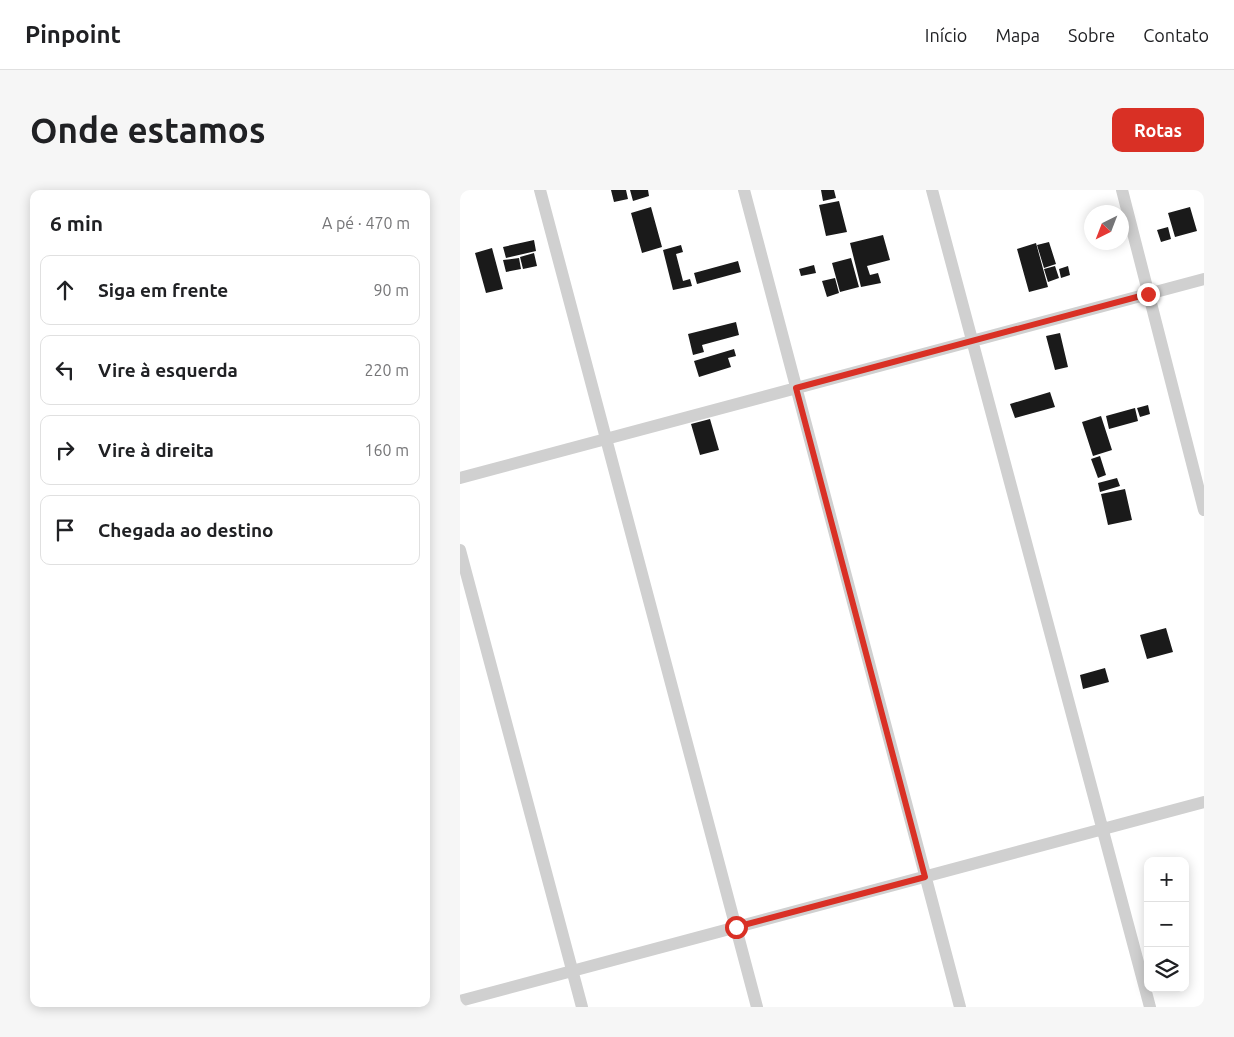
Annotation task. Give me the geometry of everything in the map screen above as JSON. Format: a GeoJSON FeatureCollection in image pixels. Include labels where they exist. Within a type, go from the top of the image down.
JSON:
{"type":"FeatureCollection","features":[{"type":"Feature","properties":{"kind":"street"},"geometry":{"type":"LineString","coordinates":[[540,190],[757,1007]]}},
{"type":"Feature","properties":{"kind":"street"},"geometry":{"type":"LineString","coordinates":[[744,190],[960,1007]]}},
{"type":"Feature","properties":{"kind":"street"},"geometry":{"type":"LineString","coordinates":[[932,190],[1150,1007]]}},
{"type":"Feature","properties":{"kind":"street"},"geometry":{"type":"LineString","coordinates":[[1122,190],[1204,510]]}},
{"type":"Feature","properties":{"kind":"street"},"geometry":{"type":"LineString","coordinates":[[460,478],[1204,279]]}},
{"type":"Feature","properties":{"kind":"street"},"geometry":{"type":"LineString","coordinates":[[460,550],[582,1007]]}},
{"type":"Feature","properties":{"kind":"street"},"geometry":{"type":"LineString","coordinates":[[460,1001],[1204,802]]}},
{"type":"Feature","properties":{"kind":"building"},"geometry":{"type":"Polygon","coordinates":[[[611,190],[626,190],[628,199],[614,202],[611,190]]]}},
{"type":"Feature","properties":{"kind":"building"},"geometry":{"type":"Polygon","coordinates":[[[630,190],[648,190],[649,196],[633,201],[630,190]]]}},
{"type":"Feature","properties":{"kind":"building"},"geometry":{"type":"Polygon","coordinates":[[[821,190],[834,190],[836,198],[823,201],[821,190]]]}},
{"type":"Feature","properties":{"kind":"building"},"geometry":{"type":"Polygon","coordinates":[[[839,201],[847,232],[826,236],[819,205],[839,201]]]}},
{"type":"Feature","properties":{"kind":"building"},"geometry":{"type":"Polygon","coordinates":[[[651,207],[662,247],[642,253],[631,213],[651,207]]]}},
{"type":"Feature","properties":{"kind":"building"},"geometry":{"type":"Polygon","coordinates":[[[1190,207],[1197,231],[1175,237],[1168,213],[1190,207]]]}},
{"type":"Feature","properties":{"kind":"building"},"geometry":{"type":"Polygon","coordinates":[[[1168,227],[1171,239],[1161,242],[1157,230],[1168,227]]]}},
{"type":"Feature","properties":{"kind":"building"},"geometry":{"type":"Polygon","coordinates":[[[883,235],[890,260],[867,266],[870,275],[878,273],[881,283],[861,287],[850,243],[883,235]]]}},
{"type":"Feature","properties":{"kind":"building"},"geometry":{"type":"Polygon","coordinates":[[[534,240],[536,251],[506,258],[503,247],[534,240]]]}},
{"type":"Feature","properties":{"kind":"building"},"geometry":{"type":"Polygon","coordinates":[[[1049,242],[1056,264],[1044,268],[1037,245],[1049,242]]]}},
{"type":"Feature","properties":{"kind":"building"},"geometry":{"type":"Polygon","coordinates":[[[1036,243],[1048,287],[1029,292],[1017,249],[1036,243]]]}},
{"type":"Feature","properties":{"kind":"building"},"geometry":{"type":"Polygon","coordinates":[[[681,245],[683,252],[676,254],[683,281],[690,279],[692,286],[673,290],[663,250],[681,245]]]}},
{"type":"Feature","properties":{"kind":"building"},"geometry":{"type":"Polygon","coordinates":[[[492,248],[503,289],[486,293],[475,253],[492,248]]]}},
{"type":"Feature","properties":{"kind":"building"},"geometry":{"type":"Polygon","coordinates":[[[534,253],[537,266],[523,269],[520,257],[534,253]]]}},
{"type":"Feature","properties":{"kind":"building"},"geometry":{"type":"Polygon","coordinates":[[[519,258],[521,269],[506,272],[503,260],[519,258]]]}},
{"type":"Feature","properties":{"kind":"building"},"geometry":{"type":"Polygon","coordinates":[[[851,258],[859,287],[840,292],[832,263],[851,258]]]}},
{"type":"Feature","properties":{"kind":"building"},"geometry":{"type":"Polygon","coordinates":[[[738,261],[741,272],[697,284],[694,273],[738,261]]]}},
{"type":"Feature","properties":{"kind":"building"},"geometry":{"type":"Polygon","coordinates":[[[814,265],[816,273],[801,276],[799,269],[814,265]]]}},
{"type":"Feature","properties":{"kind":"building"},"geometry":{"type":"Polygon","coordinates":[[[1055,266],[1059,278],[1048,282],[1044,269],[1055,266]]]}},
{"type":"Feature","properties":{"kind":"building"},"geometry":{"type":"Polygon","coordinates":[[[1068,266],[1070,275],[1061,278],[1059,269],[1068,266]]]}},
{"type":"Feature","properties":{"kind":"building"},"geometry":{"type":"Polygon","coordinates":[[[835,278],[839,293],[827,297],[822,281],[835,278]]]}},
{"type":"Feature","properties":{"kind":"building"},"geometry":{"type":"Polygon","coordinates":[[[736,322],[739,335],[702,345],[704,352],[693,355],[688,334],[736,322]]]}},
{"type":"Feature","properties":{"kind":"building"},"geometry":{"type":"Polygon","coordinates":[[[1060,333],[1068,367],[1055,370],[1046,336],[1060,333]]]}},
{"type":"Feature","properties":{"kind":"building"},"geometry":{"type":"Polygon","coordinates":[[[734,349],[736,356],[728,358],[731,367],[699,377],[694,361],[734,349]]]}},
{"type":"Feature","properties":{"kind":"building"},"geometry":{"type":"Polygon","coordinates":[[[1050,392],[1055,407],[1015,418],[1010,404],[1050,392]]]}},
{"type":"Feature","properties":{"kind":"building"},"geometry":{"type":"Polygon","coordinates":[[[1148,405],[1150,414],[1140,417],[1137,408],[1148,405]]]}},
{"type":"Feature","properties":{"kind":"building"},"geometry":{"type":"Polygon","coordinates":[[[1135,408],[1138,421],[1109,429],[1106,416],[1135,408]]]}},
{"type":"Feature","properties":{"kind":"building"},"geometry":{"type":"Polygon","coordinates":[[[1101,416],[1112,450],[1093,456],[1082,422],[1101,416]]]}},
{"type":"Feature","properties":{"kind":"building"},"geometry":{"type":"Polygon","coordinates":[[[710,419],[719,450],[700,455],[691,424],[710,419]]]}},
{"type":"Feature","properties":{"kind":"building"},"geometry":{"type":"Polygon","coordinates":[[[1100,456],[1106,475],[1098,478],[1091,459],[1100,456]]]}},
{"type":"Feature","properties":{"kind":"building"},"geometry":{"type":"Polygon","coordinates":[[[1117,478],[1120,486],[1100,492],[1098,483],[1117,478]]]}},
{"type":"Feature","properties":{"kind":"building"},"geometry":{"type":"Polygon","coordinates":[[[1125,489],[1132,520],[1108,525],[1101,494],[1125,489]]]}},
{"type":"Feature","properties":{"kind":"building"},"geometry":{"type":"Polygon","coordinates":[[[1166,628],[1173,652],[1147,659],[1140,635],[1166,628]]]}},
{"type":"Feature","properties":{"kind":"building"},"geometry":{"type":"Polygon","coordinates":[[[1105,668],[1109,682],[1083,689],[1080,675],[1105,668]]]}},
{"type":"Feature","properties":{"kind":"route"},"geometry":{"type":"LineString","coordinates":[[736,927],[925,877],[796,388],[1148,294]]}}]}
